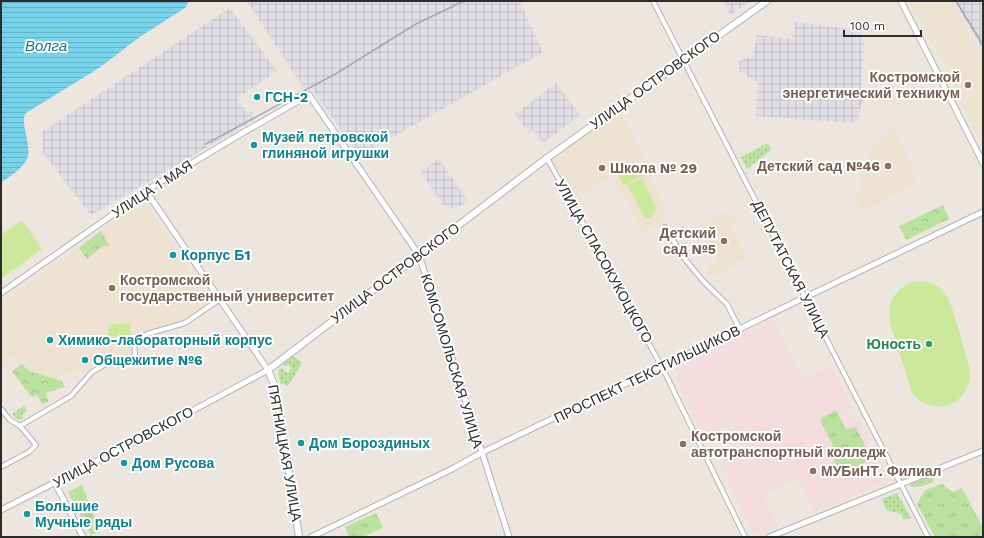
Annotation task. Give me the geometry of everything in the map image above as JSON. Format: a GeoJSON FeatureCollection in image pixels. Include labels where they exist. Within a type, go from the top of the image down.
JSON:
{"type":"FeatureCollection","features":[{"type":"Feature","properties":{"kind":"main road","name":"УЛИЦА ОСТРОВСКОГО"},"geometry":{"type":"LineString","coordinates":[[268,370],[547,158],[682,60],[767,1]]}},
{"type":"Feature","properties":{"kind":"main road","name":"ПЯТНИЦКАЯ УЛИЦА"},"geometry":{"type":"LineString","coordinates":[[268,370],[276,389],[299,537]]}},
{"type":"Feature","properties":{"kind":"street","name":"ДЕПУТАТСКАЯ УЛИЦА"},"geometry":{"type":"LineString","coordinates":[[653,1],[928,537]]}},
{"type":"Feature","properties":{"kind":"street"},"geometry":{"type":"LineString","coordinates":[[901,1],[983,163]]}},
{"type":"Feature","properties":{"kind":"street","name":"УЛИЦА 1 МАЯ"},"geometry":{"type":"LineString","coordinates":[[1,294],[146,191],[237,135],[309,95]]}},
{"type":"Feature","properties":{"kind":"street","name":"КОМСОМОЛЬСКАЯ УЛИЦА"},"geometry":{"type":"LineString","coordinates":[[309,95],[419,255],[509,537]]}},
{"type":"Feature","properties":{"kind":"street","name":"УЛИЦА СПАСОКУКОЦКОГО"},"geometry":{"type":"LineString","coordinates":[[547,158],[662,366],[745,537]]}},
{"type":"Feature","properties":{"kind":"street","name":"ПЯТНИЦКАЯ УЛИЦА"},"geometry":{"type":"LineString","coordinates":[[146,191],[268,370]]}},
{"type":"Feature","properties":{"kind":"street","name":"ПРОСПЕКТ ТЕКСТИЛЬЩИКОВ"},"geometry":{"type":"LineString","coordinates":[[311,537],[452,469],[481,453],[740,330],[983,212]]}},
{"type":"Feature","properties":{"kind":"street"},"geometry":{"type":"LineString","coordinates":[[665,227],[684,258],[704,282],[727,304],[740,330]]}},
{"type":"Feature","properties":{"kind":"street"},"geometry":{"type":"LineString","coordinates":[[20,426],[71,396],[92,372],[104,365],[133,358],[135,354],[134,340],[147,334],[185,323],[220,299]]}},
{"type":"Feature","properties":{"kind":"street","name":"УЛИЦА ОСТРОВСКОГО"},"geometry":{"type":"LineString","coordinates":[[1,510],[268,370]]}},
{"type":"Feature","properties":{"kind":"street"},"geometry":{"type":"LineString","coordinates":[[1,409],[10,420],[20,426],[36,445],[29,452],[1,467]]}},
{"type":"Feature","properties":{"kind":"street"},"geometry":{"type":"LineString","coordinates":[[769,537],[983,451]]}},
{"type":"Feature","properties":{"kind":"street"},"geometry":{"type":"LineString","coordinates":[[55,483],[83,537]]}},
{"type":"Feature","properties":{"kind":"shaded area"},"geometry":{"type":"Polygon","coordinates":[[[252,1],[519,1],[543,52],[359,156],[310,86],[305,90],[248,3],[252,1]]]}},
{"type":"Feature","properties":{"kind":"shaded area"},"geometry":{"type":"Polygon","coordinates":[[[724,1],[750,1],[730,15],[724,1]]]}},
{"type":"Feature","properties":{"kind":"shaded area","name":"Костромской энергетический техникум"},"geometry":{"type":"Polygon","coordinates":[[[909,1],[952,1],[974,43],[983,55],[983,148],[939,55],[909,1]]]}},
{"type":"Feature","properties":{"kind":"shaded area"},"geometry":{"type":"Polygon","coordinates":[[[955,1],[983,1],[983,50],[961,13],[955,1]]]}},
{"type":"Feature","properties":{"kind":"shaded area"},"geometry":{"type":"Polygon","coordinates":[[[230,8],[277,71],[237,98],[247,113],[251,110],[253,114],[251,116],[254,120],[91,215],[42,152],[42,132],[230,8]]]}},
{"type":"Feature","properties":{"kind":"shaded area"},"geometry":{"type":"Polygon","coordinates":[[[795,22],[857,30],[864,41],[861,92],[864,100],[860,108],[858,122],[852,123],[756,116],[758,82],[740,72],[739,61],[753,56],[757,35],[792,39],[795,22]]]}},
{"type":"Feature","properties":{"kind":"shaded area"},"geometry":{"type":"Polygon","coordinates":[[[556,83],[580,115],[543,143],[533,130],[529,133],[515,114],[556,83]]]}},
{"type":"Feature","properties":{"kind":"shaded area","name":"Школа № 29"},"geometry":{"type":"Polygon","coordinates":[[[618,110],[641,150],[665,213],[660,222],[643,232],[613,176],[573,198],[551,159],[618,110]]]}},
{"type":"Feature","properties":{"kind":"shaded area","name":"Детский сад №46"},"geometry":{"type":"Polygon","coordinates":[[[893,127],[918,182],[873,207],[861,208],[856,199],[871,151],[893,127]]]}},
{"type":"Feature","properties":{"kind":"shaded area"},"geometry":{"type":"Polygon","coordinates":[[[439,159],[468,201],[456,209],[442,204],[421,172],[439,159]]]}},
{"type":"Feature","properties":{"kind":"shaded area","name":"Костромской государственный университет"},"geometry":{"type":"Polygon","coordinates":[[[144,201],[209,302],[181,322],[131,339],[133,356],[92,363],[92,371],[61,374],[61,380],[29,371],[17,354],[1,364],[1,304],[101,230],[144,201]]]}},
{"type":"Feature","properties":{"kind":"shaded area","name":"Детский сад №5"},"geometry":{"type":"Polygon","coordinates":[[[731,210],[736,219],[730,223],[747,257],[713,278],[707,268],[719,259],[702,225],[731,210]]]}},
{"type":"Feature","properties":{"kind":"shaded area"},"geometry":{"type":"Polygon","coordinates":[[[772,319],[804,379],[830,366],[833,370],[853,409],[848,412],[853,421],[858,419],[890,480],[813,512],[799,478],[764,496],[778,527],[754,535],[718,462],[744,451],[731,424],[705,435],[678,381],[675,368],[772,319]]]}},
{"type":"Feature","properties":{"kind":"green space"},"geometry":{"type":"Polygon","coordinates":[[[768,143],[771,150],[747,169],[741,157],[768,143]]]}},
{"type":"Feature","properties":{"kind":"green space"},"geometry":{"type":"Polygon","coordinates":[[[637,165],[643,175],[624,185],[619,176],[637,165]]]}},
{"type":"Feature","properties":{"kind":"green space"},"geometry":{"type":"Polygon","coordinates":[[[642,178],[657,209],[651,218],[645,218],[627,185],[642,178]]]}},
{"type":"Feature","properties":{"kind":"green space"},"geometry":{"type":"Polygon","coordinates":[[[943,205],[949,219],[906,240],[899,226],[943,205]]]}},
{"type":"Feature","properties":{"kind":"green space"},"geometry":{"type":"Polygon","coordinates":[[[22,220],[42,249],[1,279],[1,235],[22,220]]]}},
{"type":"Feature","properties":{"kind":"green space"},"geometry":{"type":"Polygon","coordinates":[[[101,231],[110,246],[103,246],[87,259],[79,248],[101,231]]]}},
{"type":"Feature","properties":{"kind":"green space","name":"Юность"},"geometry":{"type":"Polygon","coordinates":[[[916,281],[926,282],[941,289],[950,302],[953,310],[969,366],[970,379],[960,398],[952,404],[932,406],[921,401],[912,393],[890,322],[890,308],[894,296],[903,287],[916,281]]]}},
{"type":"Feature","properties":{"kind":"green space"},"geometry":{"type":"Polygon","coordinates":[[[130,323],[131,335],[109,337],[108,325],[130,323]]]}},
{"type":"Feature","properties":{"kind":"green space"},"geometry":{"type":"Polygon","coordinates":[[[293,356],[302,363],[288,386],[280,383],[278,369],[283,369],[287,373],[290,371],[291,368],[289,365],[284,366],[282,364],[293,356]]]}},
{"type":"Feature","properties":{"kind":"green space"},"geometry":{"type":"Polygon","coordinates":[[[22,364],[29,371],[62,381],[65,387],[46,393],[48,401],[43,405],[37,395],[32,397],[29,394],[12,371],[22,364]]]}},
{"type":"Feature","properties":{"kind":"green space"},"geometry":{"type":"Polygon","coordinates":[[[25,405],[26,412],[22,415],[23,420],[16,418],[12,414],[25,405]]]}},
{"type":"Feature","properties":{"kind":"green space"},"geometry":{"type":"Polygon","coordinates":[[[836,410],[846,429],[856,427],[871,458],[855,469],[839,472],[829,450],[833,446],[820,419],[836,410]]]}},
{"type":"Feature","properties":{"kind":"green space"},"geometry":{"type":"Polygon","coordinates":[[[932,475],[934,481],[923,486],[911,487],[910,484],[932,475]]]}},
{"type":"Feature","properties":{"kind":"green space"},"geometry":{"type":"Polygon","coordinates":[[[942,484],[953,492],[962,488],[983,528],[983,534],[977,537],[935,537],[917,504],[925,490],[942,484]]]}},
{"type":"Feature","properties":{"kind":"green space"},"geometry":{"type":"Polygon","coordinates":[[[82,485],[100,531],[91,535],[68,492],[82,485]]]}},
{"type":"Feature","properties":{"kind":"green space"},"geometry":{"type":"Polygon","coordinates":[[[897,493],[911,518],[904,520],[901,514],[888,511],[885,508],[882,499],[897,493]]]}},
{"type":"Feature","properties":{"kind":"green space"},"geometry":{"type":"Polygon","coordinates":[[[376,513],[383,527],[363,537],[349,537],[345,527],[376,513]]]}},
{"type":"Feature","properties":{"kind":"water","name":"Волга"},"geometry":{"type":"Polygon","coordinates":[[[1,1],[189,1],[185,8],[141,36],[99,68],[26,113],[24,122],[28,148],[27,159],[19,169],[1,183],[1,1]]]}},
{"type":"Feature","properties":{"kind":"railway"},"geometry":{"type":"LineString","coordinates":[[206,144],[337,73],[416,24],[464,1]]}},
{"type":"Feature","properties":{"kind":"railway"},"geometry":{"type":"LineString","coordinates":[[956,1],[983,45]]}},
{"type":"Feature","properties":{"kind":"place","name":"Костромской энергетический техникум"},"geometry":{"type":"Point","coordinates":[968,85]}},
{"type":"Feature","properties":{"kind":"place","name":"ГСН-2"},"geometry":{"type":"Point","coordinates":[257,97]}},
{"type":"Feature","properties":{"kind":"place","name":"Музей петровской глиняной игрушки"},"geometry":{"type":"Point","coordinates":[254,145]}},
{"type":"Feature","properties":{"kind":"place","name":"Детский сад №46"},"geometry":{"type":"Point","coordinates":[888,166]}},
{"type":"Feature","properties":{"kind":"place","name":"Школа № 29"},"geometry":{"type":"Point","coordinates":[602,168]}},
{"type":"Feature","properties":{"kind":"place","name":"Детский сад №5"},"geometry":{"type":"Point","coordinates":[724,241]}},
{"type":"Feature","properties":{"kind":"place","name":"Корпус Б1"},"geometry":{"type":"Point","coordinates":[173,255]}},
{"type":"Feature","properties":{"kind":"place","name":"Костромской государственный университет"},"geometry":{"type":"Point","coordinates":[112,288]}},
{"type":"Feature","properties":{"kind":"place","name":"Химико-лабораторный корпус"},"geometry":{"type":"Point","coordinates":[50,340]}},
{"type":"Feature","properties":{"kind":"place","name":"Юность"},"geometry":{"type":"Point","coordinates":[929,344]}},
{"type":"Feature","properties":{"kind":"place","name":"Общежитие №6"},"geometry":{"type":"Point","coordinates":[85,360]}},
{"type":"Feature","properties":{"kind":"place","name":"Дом Бороздиных"},"geometry":{"type":"Point","coordinates":[301,443]}},
{"type":"Feature","properties":{"kind":"place","name":"Костромской автотранспортный колледж"},"geometry":{"type":"Point","coordinates":[683,444]}},
{"type":"Feature","properties":{"kind":"place","name":"Дом Русова"},"geometry":{"type":"Point","coordinates":[124,463]}},
{"type":"Feature","properties":{"kind":"place","name":"МУБиНТ. Филиал"},"geometry":{"type":"Point","coordinates":[813,471]}},
{"type":"Feature","properties":{"kind":"place","name":"Большие Мучные ряды"},"geometry":{"type":"Point","coordinates":[27,514]}}]}
